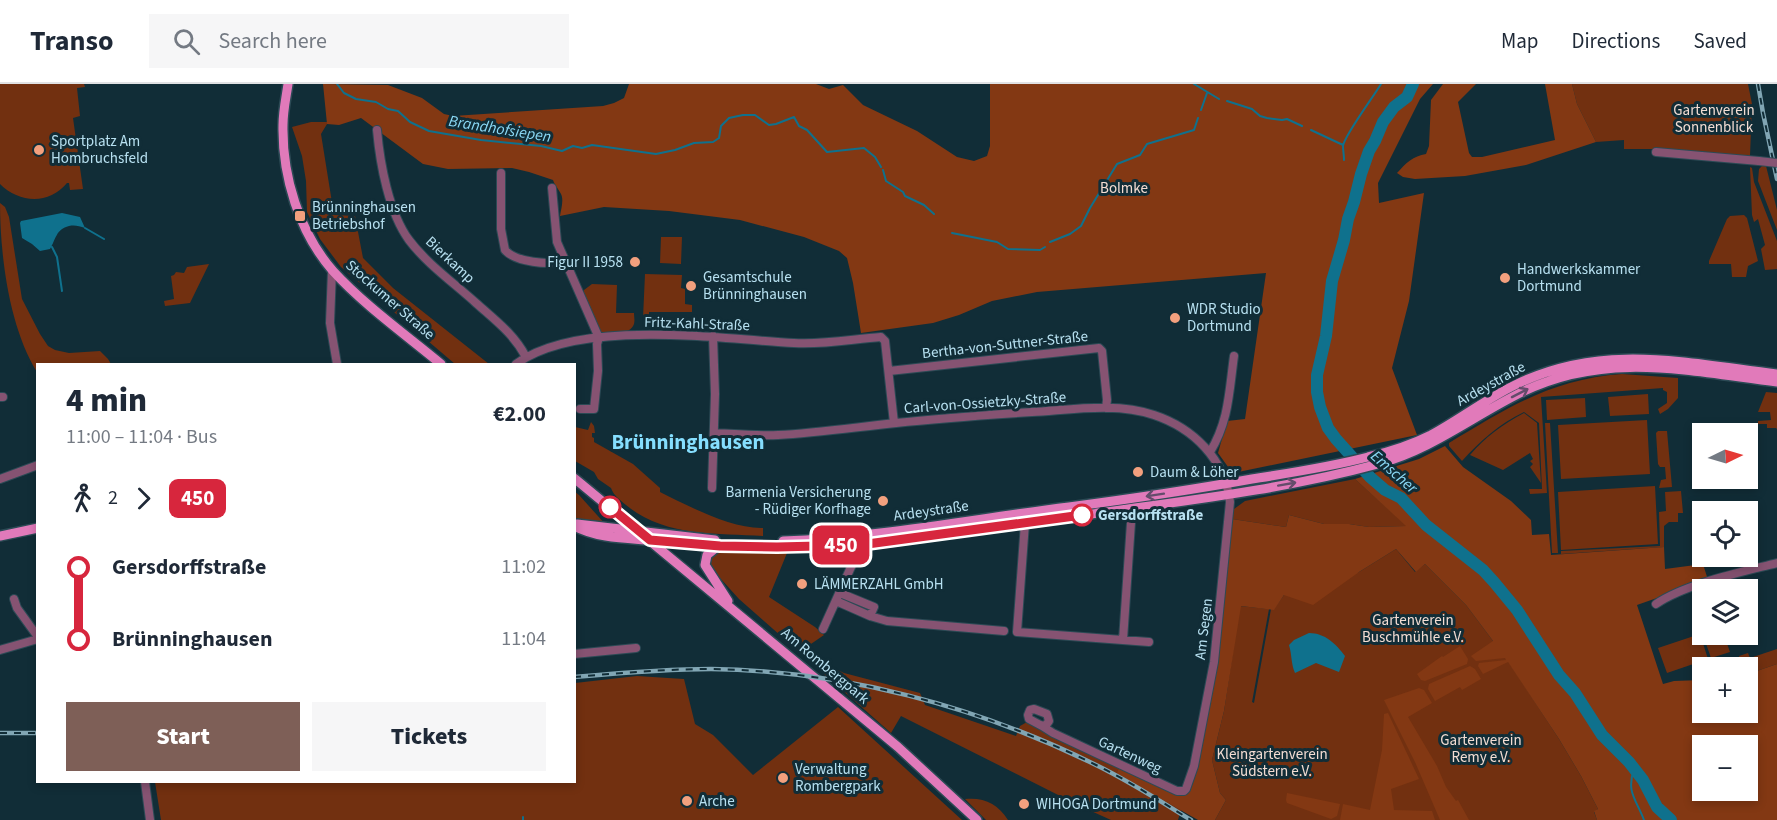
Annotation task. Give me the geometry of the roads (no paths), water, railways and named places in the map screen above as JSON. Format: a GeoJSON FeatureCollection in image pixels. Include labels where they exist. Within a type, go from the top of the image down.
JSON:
{"type":"FeatureCollection","features":[{"type":"Feature","properties":{"kind":"main road","name":"Stockumer Straße"},"geometry":{"type":"LineString","coordinates":[[288,84],[283,140],[291,189],[302,221],[314,244],[332,270],[372,308],[440,363]]}},
{"type":"Feature","properties":{"kind":"main road","name":"Ardeystraße"},"geometry":{"type":"LineString","coordinates":[[576,526],[588,532],[614,538],[720,546],[777,547],[1025,523],[1132,508],[1367,458],[1429,436],[1512,386],[1569,365],[1610,359],[1638,358],[1777,374]]}},
{"type":"Feature","properties":{"kind":"main road","name":"Ardeystraße"},"geometry":{"type":"LineString","coordinates":[[576,525],[729,541],[857,541],[1133,498],[1228,489],[1351,471],[1392,461],[1422,448],[1534,386],[1589,370],[1624,366],[1658,367],[1777,382]]}},
{"type":"Feature","properties":{"kind":"main road"},"geometry":{"type":"LineString","coordinates":[[576,480],[650,540]]}},
{"type":"Feature","properties":{"kind":"main road"},"geometry":{"type":"LineString","coordinates":[[0,537],[36,528]]}},
{"type":"Feature","properties":{"kind":"main road","name":"Am Rombergpark"},"geometry":{"type":"LineString","coordinates":[[650,540],[898,747],[977,820]]}},
{"type":"Feature","properties":{"kind":"main road"},"geometry":{"type":"LineString","coordinates":[[720,546],[709,552],[705,560],[706,570],[735,610]]}},
{"type":"Feature","properties":{"kind":"street","name":"Bierkamp"},"geometry":{"type":"LineString","coordinates":[[376,130],[384,179],[408,238],[421,254],[511,334],[525,357]]}},
{"type":"Feature","properties":{"kind":"street"},"geometry":{"type":"LineString","coordinates":[[1656,152],[1777,163]]}},
{"type":"Feature","properties":{"kind":"street"},"geometry":{"type":"LineString","coordinates":[[501,173],[501,229],[505,250],[513,256],[545,263],[564,260]]}},
{"type":"Feature","properties":{"kind":"street"},"geometry":{"type":"LineString","coordinates":[[552,188],[556,242],[599,338],[594,409],[580,409]]}},
{"type":"Feature","properties":{"kind":"street"},"geometry":{"type":"LineString","coordinates":[[332,270],[330,323],[337,363]]}},
{"type":"Feature","properties":{"kind":"street"},"geometry":{"type":"LineString","coordinates":[[712,488],[715,394],[713,336]]}},
{"type":"Feature","properties":{"kind":"street","name":"Fritz-Kahl-Straße"},"geometry":{"type":"LineString","coordinates":[[517,363],[525,357],[554,346],[599,338],[713,336],[796,343],[881,337],[885,341],[889,371]]}},
{"type":"Feature","properties":{"kind":"street","name":"Bertha-von-Suttner-Straße"},"geometry":{"type":"LineString","coordinates":[[889,371],[1099,348],[1102,351],[1106,408]]}},
{"type":"Feature","properties":{"kind":"street"},"geometry":{"type":"LineString","coordinates":[[1210,452],[1219,437],[1224,422],[1234,356]]}},
{"type":"Feature","properties":{"kind":"street"},"geometry":{"type":"LineString","coordinates":[[889,371],[894,423]]}},
{"type":"Feature","properties":{"kind":"street","name":"Carl-von-Ossietzky-Straße"},"geometry":{"type":"LineString","coordinates":[[714,433],[777,435],[996,414],[1106,408],[1132,410],[1152,414],[1191,434],[1210,452],[1219,466],[1228,489]]}},
{"type":"Feature","properties":{"kind":"street"},"geometry":{"type":"LineString","coordinates":[[0,479],[36,466]]}},
{"type":"Feature","properties":{"kind":"street","name":"Am Segen"},"geometry":{"type":"LineString","coordinates":[[1194,766],[1217,638],[1230,512],[1228,489]]}},
{"type":"Feature","properties":{"kind":"street"},"geometry":{"type":"LineString","coordinates":[[1123,640],[1132,508]]}},
{"type":"Feature","properties":{"kind":"street"},"geometry":{"type":"LineString","coordinates":[[1025,523],[1017,632],[1149,642]]}},
{"type":"Feature","properties":{"kind":"street"},"geometry":{"type":"LineString","coordinates":[[823,630],[855,556],[857,541]]}},
{"type":"Feature","properties":{"kind":"street"},"geometry":{"type":"LineString","coordinates":[[1656,604],[1667,596],[1708,582],[1777,563]]}},
{"type":"Feature","properties":{"kind":"street"},"geometry":{"type":"LineString","coordinates":[[840,593],[874,606],[870,616]]}},
{"type":"Feature","properties":{"kind":"street"},"geometry":{"type":"LineString","coordinates":[[15,599],[17,608],[36,635]]}},
{"type":"Feature","properties":{"kind":"street"},"geometry":{"type":"LineString","coordinates":[[836,601],[887,621],[1004,631]]}},
{"type":"Feature","properties":{"kind":"street"},"geometry":{"type":"LineString","coordinates":[[0,650],[36,639]]}},
{"type":"Feature","properties":{"kind":"street"},"geometry":{"type":"LineString","coordinates":[[576,654],[636,648]]}},
{"type":"Feature","properties":{"kind":"street","name":"Gartenweg"},"geometry":{"type":"LineString","coordinates":[[1042,726],[1177,791],[1186,789],[1194,766]]}},
{"type":"Feature","properties":{"kind":"street"},"geometry":{"type":"LineString","coordinates":[[145,783],[150,820]]}},
{"type":"Feature","properties":{"kind":"water"},"geometry":{"type":"Polygon","coordinates":[[[62,213],[80,217],[85,228],[65,227],[59,232],[50,249],[40,251],[22,238],[21,221],[62,213]]]}},
{"type":"Feature","properties":{"kind":"water"},"geometry":{"type":"Polygon","coordinates":[[[1309,633],[1315,633],[1330,640],[1345,656],[1339,672],[1316,663],[1295,673],[1289,645],[1309,633]]]}},
{"type":"Feature","properties":{"kind":"waterway","name":"Brandhofsiepen"},"geometry":{"type":"LineString","coordinates":[[337,84],[344,93],[356,99],[376,102],[388,109],[398,111],[410,122],[429,131],[481,140],[541,146],[562,151],[573,146],[582,148],[592,145],[656,154],[694,143],[713,142],[719,138],[721,126],[729,118],[755,115],[769,125],[794,117],[799,126],[807,130],[827,152],[864,148],[875,157],[881,167]]}},
{"type":"Feature","properties":{"kind":"waterway","name":"Brandhofsiepen"},"geometry":{"type":"LineString","coordinates":[[1194,84],[1219,99]]}},
{"type":"Feature","properties":{"kind":"waterway"},"geometry":{"type":"LineString","coordinates":[[1344,160],[1345,141],[1381,84]]}},
{"type":"Feature","properties":{"kind":"waterway","name":"Emscher"},"geometry":{"type":"LineString","coordinates":[[1413,84],[1407,97],[1394,107],[1383,122],[1369,151],[1348,219],[1332,281],[1326,336],[1317,375],[1320,407],[1328,428],[1370,477],[1385,490],[1401,498],[1426,525],[1483,570],[1494,582],[1517,610],[1559,675],[1575,693],[1602,735],[1629,762],[1643,780],[1657,807],[1671,820]]}},
{"type":"Feature","properties":{"kind":"waterway","name":"Brandhofsiepen"},"geometry":{"type":"LineString","coordinates":[[1201,110],[1207,93]]}},
{"type":"Feature","properties":{"kind":"waterway"},"geometry":{"type":"LineString","coordinates":[[1227,101],[1252,109],[1260,116],[1287,119],[1302,126]]}},
{"type":"Feature","properties":{"kind":"waterway","name":"Brandhofsiepen"},"geometry":{"type":"LineString","coordinates":[[1050,242],[1070,234],[1081,226],[1117,164],[1140,155],[1147,144],[1194,130],[1198,118]]}},
{"type":"Feature","properties":{"kind":"waterway"},"geometry":{"type":"LineString","coordinates":[[1311,130],[1343,145]]}},
{"type":"Feature","properties":{"kind":"waterway","name":"Brandhofsiepen"},"geometry":{"type":"LineString","coordinates":[[883,170],[886,181],[934,214]]}},
{"type":"Feature","properties":{"kind":"waterway"},"geometry":{"type":"LineString","coordinates":[[85,228],[104,239]]}},
{"type":"Feature","properties":{"kind":"waterway","name":"Brandhofsiepen"},"geometry":{"type":"LineString","coordinates":[[952,233],[997,242],[1008,249],[1040,250],[1045,247]]}},
{"type":"Feature","properties":{"kind":"waterway"},"geometry":{"type":"LineString","coordinates":[[52,247],[57,257],[62,291]]}},
{"type":"Feature","properties":{"kind":"waterway"},"geometry":{"type":"LineString","coordinates":[[1634,769],[1632,790],[1644,820]]}},
{"type":"Feature","properties":{"kind":"railway"},"geometry":{"type":"LineString","coordinates":[[1758,84],[1777,179]]}},
{"type":"Feature","properties":{"kind":"railway"},"geometry":{"type":"LineString","coordinates":[[576,677],[677,670],[761,671],[860,685],[909,696],[957,709],[1051,744],[1144,791],[1191,820]]}},
{"type":"Feature","properties":{"kind":"railway"},"geometry":{"type":"LineString","coordinates":[[0,733],[36,733]]}},
{"type":"Feature","properties":{"kind":"place","name":"Sportplatz Am Hombruchsfeld"},"geometry":{"type":"Point","coordinates":[39,150]}},
{"type":"Feature","properties":{"kind":"place","name":"Brünninghausen Betriebshof"},"geometry":{"type":"Point","coordinates":[300,216]}},
{"type":"Feature","properties":{"kind":"place","name":"Figur II 1958"},"geometry":{"type":"Point","coordinates":[635,262]}},
{"type":"Feature","properties":{"kind":"place","name":"Handwerkskammer Dortmund"},"geometry":{"type":"Point","coordinates":[1505,278]}},
{"type":"Feature","properties":{"kind":"place","name":"Gesamtschule Brünninghausen"},"geometry":{"type":"Point","coordinates":[691,286]}},
{"type":"Feature","properties":{"kind":"place","name":"WDR Studio Dortmund"},"geometry":{"type":"Point","coordinates":[1175,318]}},
{"type":"Feature","properties":{"kind":"place","name":"Daum & Löher"},"geometry":{"type":"Point","coordinates":[1138,472]}},
{"type":"Feature","properties":{"kind":"place","name":"Barmenia Versicherung - Rüdiger Korfhage"},"geometry":{"type":"Point","coordinates":[883,501]}},
{"type":"Feature","properties":{"kind":"place","name":"Gersdorffstraße"},"geometry":{"type":"Point","coordinates":[1082,515]}},
{"type":"Feature","properties":{"kind":"place","name":"LÄMMERZAHL GmbH"},"geometry":{"type":"Point","coordinates":[802,584]}},
{"type":"Feature","properties":{"kind":"place","name":"Verwaltung Rombergpark"},"geometry":{"type":"Point","coordinates":[783,778]}},
{"type":"Feature","properties":{"kind":"place","name":"Arche"},"geometry":{"type":"Point","coordinates":[687,801]}},
{"type":"Feature","properties":{"kind":"place","name":"WIHOGA Dortmund"},"geometry":{"type":"Point","coordinates":[1024,804]}},
{"type":"Feature","properties":{"kind":"district","name":"Brünninghausen"},"geometry":{"type":"Point","coordinates":[688,442]}},
{"type":"Feature","properties":{"kind":"park label","name":"Gartenverein Sonnenblick"},"geometry":{"type":"Point","coordinates":[1714,118]}},
{"type":"Feature","properties":{"kind":"park label","name":"Bolmke"},"geometry":{"type":"Point","coordinates":[1124,188]}},
{"type":"Feature","properties":{"kind":"park label","name":"Gartenverein Buschmühle e.V."},"geometry":{"type":"Point","coordinates":[1413,628]}},
{"type":"Feature","properties":{"kind":"park label","name":"Gartenverein Remy e.V."},"geometry":{"type":"Point","coordinates":[1481,748]}},
{"type":"Feature","properties":{"kind":"park label","name":"Kleingartenverein Südstern e.V."},"geometry":{"type":"Point","coordinates":[1272,762]}}]}
